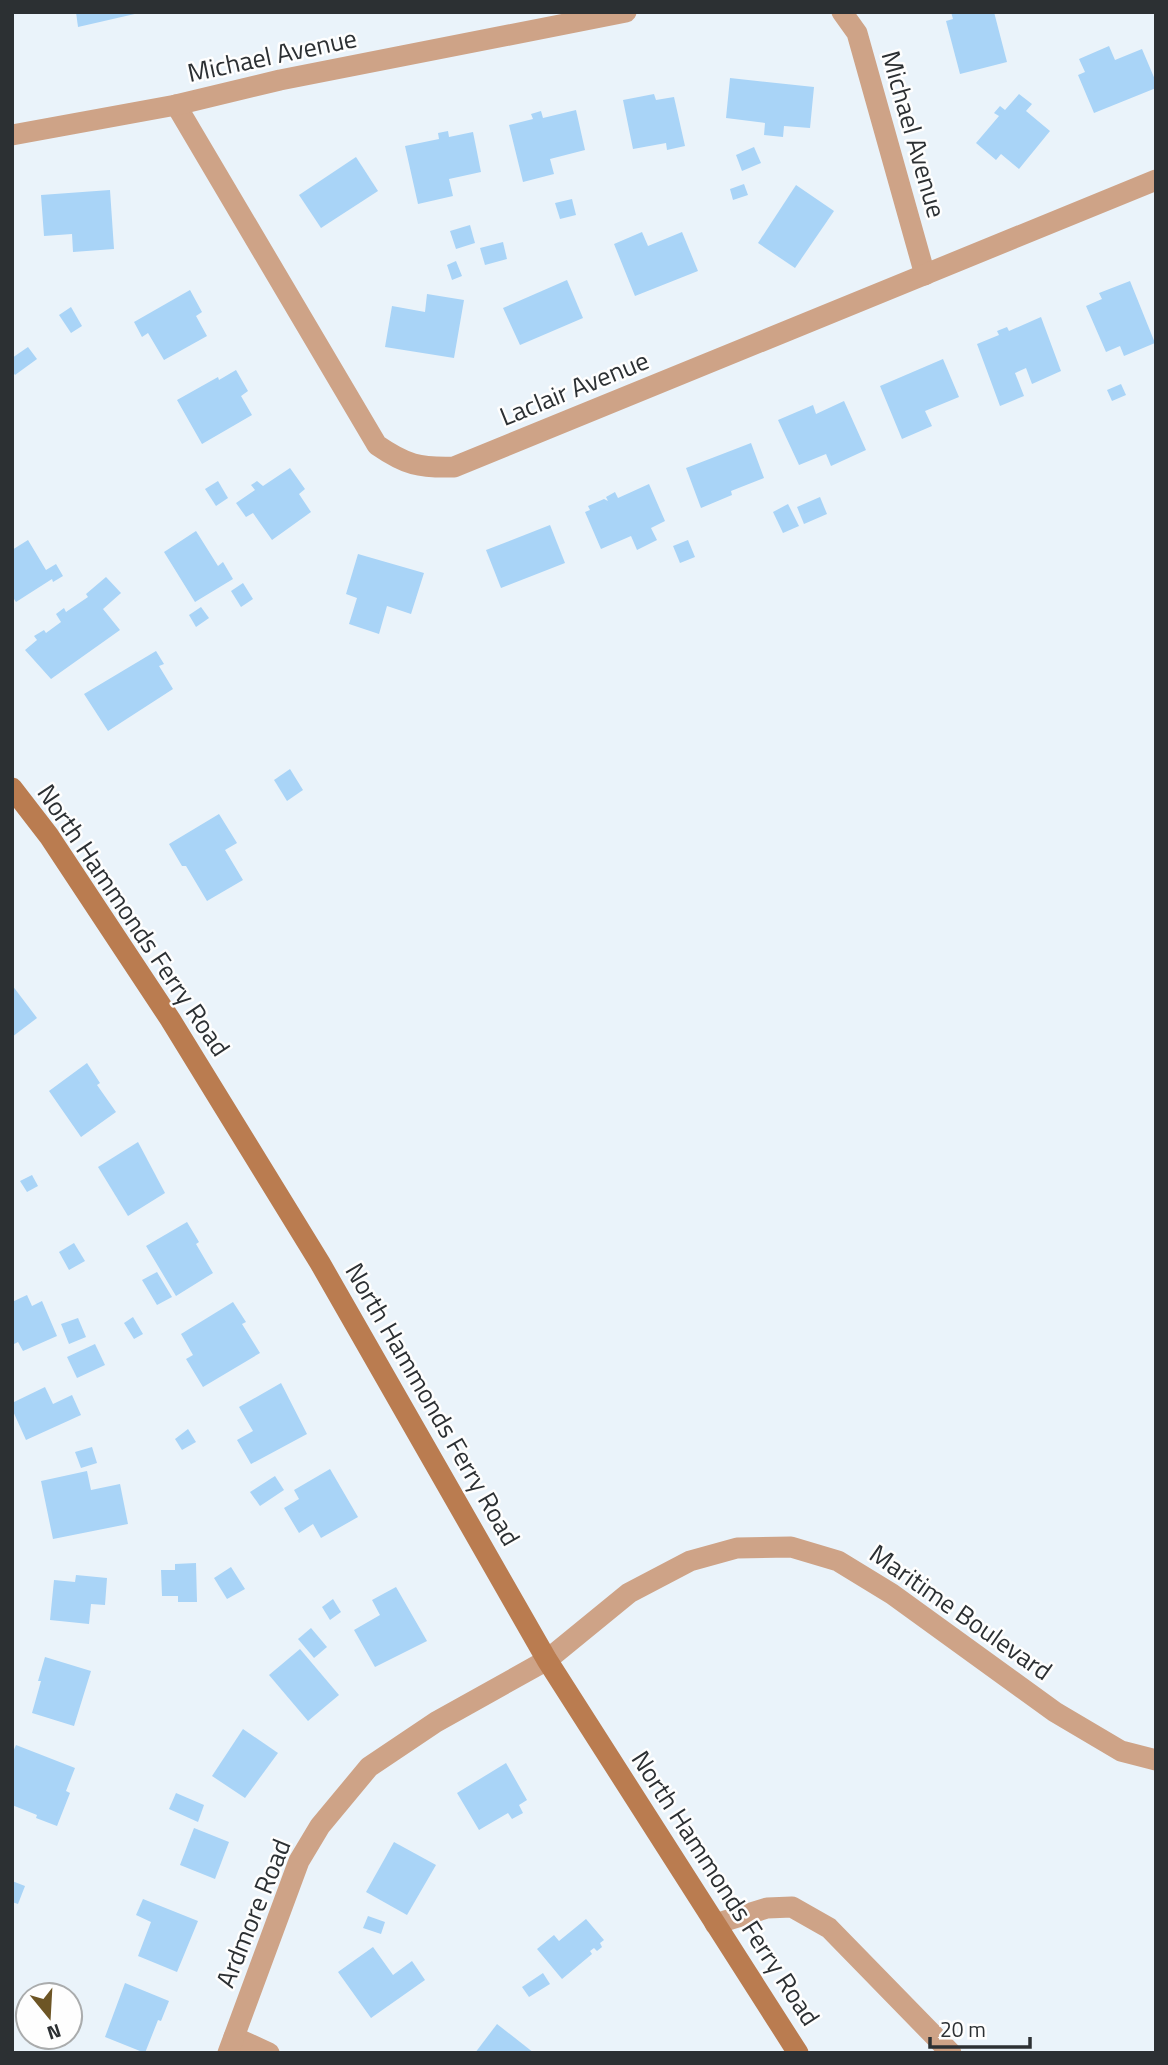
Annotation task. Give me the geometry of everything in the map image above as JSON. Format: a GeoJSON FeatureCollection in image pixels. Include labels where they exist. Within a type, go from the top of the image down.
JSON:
{"type":"FeatureCollection","features":[{"type":"Feature","properties":{"kind":"street","name":"Michael Avenue"},"geometry":{"type":"LineString","coordinates":[[12,135],[176,106],[280,80],[626,12]]}},
{"type":"Feature","properties":{"kind":"street","name":"Michael Avenue"},"geometry":{"type":"LineString","coordinates":[[842,12],[857,33],[925,275]]}},
{"type":"Feature","properties":{"kind":"street","name":"Laclair Avenue"},"geometry":{"type":"LineString","coordinates":[[176,106],[377,444],[401,461],[430,468],[454,467],[1156,180]]}},
{"type":"Feature","properties":{"kind":"street","name":"North Hammonds Ferry Road"},"geometry":{"type":"LineString","coordinates":[[12,788],[48,836],[170,1019],[305,1240],[547,1660],[798,2053]]}},
{"type":"Feature","properties":{"kind":"street","name":"Maritime Boulevard"},"geometry":{"type":"LineString","coordinates":[[547,1660],[629,1593],[690,1561],[737,1548],[791,1547],[838,1561],[892,1594],[1055,1712],[1121,1751],[1156,1760]]}},
{"type":"Feature","properties":{"kind":"street","name":"Ardmore Road"},"geometry":{"type":"LineString","coordinates":[[231,2045],[299,1861],[320,1826],[369,1767],[436,1722],[547,1660]]}},
{"type":"Feature","properties":{"kind":"street"},"geometry":{"type":"LineString","coordinates":[[716,1924],[768,1908],[792,1907],[829,1928],[951,2053]]}},
{"type":"Feature","properties":{"kind":"street"},"geometry":{"type":"LineString","coordinates":[[231,2045],[269,2053]]}},
{"type":"Feature","properties":{"kind":"building"},"geometry":{"type":"Polygon","coordinates":[[[76,12],[139,12],[139,13],[78,27],[76,12]]]}},
{"type":"Feature","properties":{"kind":"building"},"geometry":{"type":"Polygon","coordinates":[[[951,12],[994,12],[1007,62],[960,74],[946,21],[953,19],[951,12]]]}},
{"type":"Feature","properties":{"kind":"building"},"geometry":{"type":"Polygon","coordinates":[[[1109,46],[1115,60],[1142,49],[1156,88],[1094,113],[1078,75],[1085,72],[1079,59],[1109,46]]]}},
{"type":"Feature","properties":{"kind":"building"},"geometry":{"type":"Polygon","coordinates":[[[730,78],[814,87],[810,128],[784,126],[783,137],[764,135],[765,123],[726,118],[730,78]]]}},
{"type":"Feature","properties":{"kind":"building"},"geometry":{"type":"Polygon","coordinates":[[[654,94],[656,100],[674,97],[685,146],[667,150],[666,143],[633,149],[623,100],[654,94]]]}},
{"type":"Feature","properties":{"kind":"building"},"geometry":{"type":"Polygon","coordinates":[[[1019,94],[1032,104],[1026,111],[1050,131],[1019,169],[1001,154],[996,160],[976,143],[999,116],[994,113],[1000,106],[1005,110],[1019,94]]]}},
{"type":"Feature","properties":{"kind":"building"},"geometry":{"type":"Polygon","coordinates":[[[576,110],[585,150],[550,159],[554,174],[523,182],[509,125],[533,119],[531,114],[541,111],[543,118],[576,110]]]}},
{"type":"Feature","properties":{"kind":"building"},"geometry":{"type":"Polygon","coordinates":[[[448,131],[449,137],[473,132],[481,172],[449,179],[453,196],[418,204],[405,146],[439,139],[438,133],[448,131]]]}},
{"type":"Feature","properties":{"kind":"building"},"geometry":{"type":"Polygon","coordinates":[[[754,147],[761,163],[742,171],[736,155],[754,147]]]}},
{"type":"Feature","properties":{"kind":"building"},"geometry":{"type":"Polygon","coordinates":[[[356,157],[378,191],[321,228],[299,195],[356,157]]]}},
{"type":"Feature","properties":{"kind":"building"},"geometry":{"type":"Polygon","coordinates":[[[744,184],[748,195],[733,200],[730,189],[744,184]]]}},
{"type":"Feature","properties":{"kind":"building"},"geometry":{"type":"Polygon","coordinates":[[[796,185],[834,211],[795,268],[758,243],[796,185]]]}},
{"type":"Feature","properties":{"kind":"building"},"geometry":{"type":"Polygon","coordinates":[[[110,190],[114,249],[73,252],[72,234],[44,236],[41,195],[110,190]]]}},
{"type":"Feature","properties":{"kind":"building"},"geometry":{"type":"Polygon","coordinates":[[[572,199],[576,215],[560,219],[555,203],[572,199]]]}},
{"type":"Feature","properties":{"kind":"building"},"geometry":{"type":"Polygon","coordinates":[[[470,225],[475,243],[456,249],[450,231],[470,225]]]}},
{"type":"Feature","properties":{"kind":"building"},"geometry":{"type":"Polygon","coordinates":[[[642,232],[648,246],[682,232],[698,271],[635,296],[614,244],[642,232]]]}},
{"type":"Feature","properties":{"kind":"building"},"geometry":{"type":"Polygon","coordinates":[[[503,242],[507,259],[485,265],[480,248],[503,242]]]}},
{"type":"Feature","properties":{"kind":"building"},"geometry":{"type":"Polygon","coordinates":[[[456,261],[462,276],[452,280],[447,265],[456,261]]]}},
{"type":"Feature","properties":{"kind":"building"},"geometry":{"type":"Polygon","coordinates":[[[567,280],[583,318],[520,345],[503,308],[567,280]]]}},
{"type":"Feature","properties":{"kind":"building"},"geometry":{"type":"Polygon","coordinates":[[[1130,281],[1155,343],[1124,356],[1120,346],[1106,352],[1086,306],[1102,299],[1099,293],[1130,281]]]}},
{"type":"Feature","properties":{"kind":"building"},"geometry":{"type":"Polygon","coordinates":[[[190,290],[202,312],[196,316],[207,336],[164,360],[148,333],[142,337],[134,322],[190,290]]]}},
{"type":"Feature","properties":{"kind":"building"},"geometry":{"type":"Polygon","coordinates":[[[427,294],[464,300],[454,358],[385,347],[392,306],[425,312],[427,294]]]}},
{"type":"Feature","properties":{"kind":"building"},"geometry":{"type":"Polygon","coordinates":[[[71,307],[82,326],[71,333],[59,315],[71,307]]]}},
{"type":"Feature","properties":{"kind":"building"},"geometry":{"type":"Polygon","coordinates":[[[1041,317],[1061,371],[1032,384],[1026,368],[1015,373],[1024,396],[1000,406],[977,344],[999,335],[997,331],[1007,327],[1009,331],[1041,317]]]}},
{"type":"Feature","properties":{"kind":"building"},"geometry":{"type":"Polygon","coordinates":[[[28,347],[37,359],[15,375],[12,371],[12,358],[28,347]]]}},
{"type":"Feature","properties":{"kind":"building"},"geometry":{"type":"Polygon","coordinates":[[[943,359],[959,397],[925,411],[932,426],[902,439],[880,386],[943,359]]]}},
{"type":"Feature","properties":{"kind":"building"},"geometry":{"type":"Polygon","coordinates":[[[236,370],[248,391],[241,396],[252,415],[202,444],[177,400],[236,370]]]}},
{"type":"Feature","properties":{"kind":"building"},"geometry":{"type":"Polygon","coordinates":[[[1121,384],[1126,395],[1112,401],[1107,390],[1121,384]]]}},
{"type":"Feature","properties":{"kind":"building"},"geometry":{"type":"Polygon","coordinates":[[[844,401],[866,450],[831,466],[826,454],[799,465],[778,420],[813,405],[816,414],[844,401]]]}},
{"type":"Feature","properties":{"kind":"building"},"geometry":{"type":"Polygon","coordinates":[[[751,443],[764,478],[731,491],[732,495],[701,508],[686,468],[751,443]]]}},
{"type":"Feature","properties":{"kind":"building"},"geometry":{"type":"Polygon","coordinates":[[[290,468],[305,489],[299,494],[311,512],[272,540],[253,513],[246,517],[236,503],[255,490],[251,485],[257,481],[263,486],[290,468]]]}},
{"type":"Feature","properties":{"kind":"building"},"geometry":{"type":"Polygon","coordinates":[[[218,481],[228,498],[216,506],[205,489],[218,481]]]}},
{"type":"Feature","properties":{"kind":"building"},"geometry":{"type":"Polygon","coordinates":[[[649,484],[665,521],[651,528],[657,540],[637,550],[631,536],[601,549],[585,512],[590,510],[588,506],[604,499],[608,501],[606,497],[615,492],[618,498],[649,484]]]}},
{"type":"Feature","properties":{"kind":"building"},"geometry":{"type":"Polygon","coordinates":[[[820,497],[827,514],[804,524],[797,507],[820,497]]]}},
{"type":"Feature","properties":{"kind":"building"},"geometry":{"type":"Polygon","coordinates":[[[788,504],[799,526],[783,533],[773,512],[788,504]]]}},
{"type":"Feature","properties":{"kind":"building"},"geometry":{"type":"Polygon","coordinates":[[[550,525],[565,563],[501,588],[486,550],[550,525]]]}},
{"type":"Feature","properties":{"kind":"building"},"geometry":{"type":"Polygon","coordinates":[[[196,531],[218,566],[223,562],[233,579],[195,602],[164,552],[196,531]]]}},
{"type":"Feature","properties":{"kind":"building"},"geometry":{"type":"Polygon","coordinates":[[[28,540],[46,570],[56,564],[63,576],[53,582],[52,579],[16,602],[12,596],[12,550],[28,540]]]}},
{"type":"Feature","properties":{"kind":"building"},"geometry":{"type":"Polygon","coordinates":[[[688,540],[695,557],[680,563],[673,546],[688,540]]]}},
{"type":"Feature","properties":{"kind":"building"},"geometry":{"type":"Polygon","coordinates":[[[358,554],[424,573],[411,614],[387,606],[379,634],[349,624],[357,598],[346,594],[358,554]]]}},
{"type":"Feature","properties":{"kind":"building"},"geometry":{"type":"Polygon","coordinates":[[[106,577],[121,593],[103,609],[120,630],[51,679],[25,650],[37,640],[34,636],[44,630],[46,633],[61,622],[56,614],[64,608],[66,612],[88,597],[86,594],[106,577]]]}},
{"type":"Feature","properties":{"kind":"building"},"geometry":{"type":"Polygon","coordinates":[[[243,583],[253,599],[241,607],[231,591],[243,583]]]}},
{"type":"Feature","properties":{"kind":"building"},"geometry":{"type":"Polygon","coordinates":[[[201,607],[209,618],[196,627],[189,615],[201,607]]]}},
{"type":"Feature","properties":{"kind":"building"},"geometry":{"type":"Polygon","coordinates":[[[156,651],[164,664],[159,666],[173,689],[108,731],[84,694],[156,651]]]}},
{"type":"Feature","properties":{"kind":"building"},"geometry":{"type":"Polygon","coordinates":[[[290,769],[303,790],[287,801],[274,780],[290,769]]]}},
{"type":"Feature","properties":{"kind":"building"},"geometry":{"type":"Polygon","coordinates":[[[219,814],[237,843],[225,850],[243,880],[207,901],[169,844],[219,814]]]}},
{"type":"Feature","properties":{"kind":"building"},"geometry":{"type":"Polygon","coordinates":[[[12,985],[37,1018],[12,1037],[12,985]]]}},
{"type":"Feature","properties":{"kind":"building"},"geometry":{"type":"Polygon","coordinates":[[[87,1063],[100,1083],[97,1085],[116,1112],[81,1137],[49,1091],[87,1063]]]}},
{"type":"Feature","properties":{"kind":"building"},"geometry":{"type":"Polygon","coordinates":[[[138,1142],[165,1193],[128,1216],[98,1167],[138,1142]]]}},
{"type":"Feature","properties":{"kind":"building"},"geometry":{"type":"Polygon","coordinates":[[[32,1175],[38,1186],[27,1192],[20,1181],[32,1175]]]}},
{"type":"Feature","properties":{"kind":"building"},"geometry":{"type":"Polygon","coordinates":[[[187,1222],[213,1273],[176,1296],[146,1246],[187,1222]]]}},
{"type":"Feature","properties":{"kind":"building"},"geometry":{"type":"Polygon","coordinates":[[[74,1243],[85,1261],[69,1270],[59,1252],[74,1243]]]}},
{"type":"Feature","properties":{"kind":"building"},"geometry":{"type":"Polygon","coordinates":[[[157,1272],[172,1297],[157,1305],[142,1280],[157,1272]]]}},
{"type":"Feature","properties":{"kind":"building"},"geometry":{"type":"Polygon","coordinates":[[[27,1295],[32,1306],[42,1301],[57,1336],[23,1351],[18,1342],[12,1345],[12,1302],[27,1295]]]}},
{"type":"Feature","properties":{"kind":"building"},"geometry":{"type":"Polygon","coordinates":[[[233,1302],[246,1322],[242,1324],[260,1353],[203,1387],[186,1359],[193,1355],[181,1334],[233,1302]]]}},
{"type":"Feature","properties":{"kind":"building"},"geometry":{"type":"Polygon","coordinates":[[[133,1317],[143,1334],[134,1339],[124,1323],[133,1317]]]}},
{"type":"Feature","properties":{"kind":"building"},"geometry":{"type":"Polygon","coordinates":[[[78,1318],[86,1337],[69,1344],[61,1324],[78,1318]]]}},
{"type":"Feature","properties":{"kind":"building"},"geometry":{"type":"Polygon","coordinates":[[[95,1344],[105,1365],[77,1378],[67,1357],[95,1344]]]}},
{"type":"Feature","properties":{"kind":"building"},"geometry":{"type":"Polygon","coordinates":[[[281,1383],[307,1434],[251,1464],[237,1440],[253,1431],[239,1407],[281,1383]]]}},
{"type":"Feature","properties":{"kind":"building"},"geometry":{"type":"Polygon","coordinates":[[[45,1387],[53,1404],[72,1395],[81,1415],[26,1440],[12,1409],[12,1403],[45,1387]]]}},
{"type":"Feature","properties":{"kind":"building"},"geometry":{"type":"Polygon","coordinates":[[[188,1429],[196,1442],[182,1450],[175,1439],[188,1429]]]}},
{"type":"Feature","properties":{"kind":"building"},"geometry":{"type":"Polygon","coordinates":[[[92,1447],[97,1463],[81,1468],[75,1452],[92,1447]]]}},
{"type":"Feature","properties":{"kind":"building"},"geometry":{"type":"Polygon","coordinates":[[[330,1469],[358,1517],[321,1538],[313,1524],[299,1533],[284,1508],[299,1499],[294,1490],[330,1469]]]}},
{"type":"Feature","properties":{"kind":"building"},"geometry":{"type":"Polygon","coordinates":[[[87,1471],[91,1490],[120,1484],[128,1524],[53,1539],[41,1481],[87,1471]]]}},
{"type":"Feature","properties":{"kind":"building"},"geometry":{"type":"Polygon","coordinates":[[[275,1476],[284,1490],[260,1506],[250,1492],[275,1476]]]}},
{"type":"Feature","properties":{"kind":"building"},"geometry":{"type":"Polygon","coordinates":[[[196,1563],[197,1602],[178,1602],[178,1596],[162,1596],[161,1570],[175,1570],[175,1564],[196,1563]]]}},
{"type":"Feature","properties":{"kind":"building"},"geometry":{"type":"Polygon","coordinates":[[[231,1567],[245,1589],[227,1599],[214,1578],[231,1567]]]}},
{"type":"Feature","properties":{"kind":"building"},"geometry":{"type":"Polygon","coordinates":[[[76,1575],[107,1578],[105,1605],[91,1604],[89,1624],[50,1620],[54,1580],[75,1582],[76,1575]]]}},
{"type":"Feature","properties":{"kind":"building"},"geometry":{"type":"Polygon","coordinates":[[[396,1587],[427,1641],[375,1667],[354,1630],[380,1615],[372,1600],[396,1587]]]}},
{"type":"Feature","properties":{"kind":"building"},"geometry":{"type":"Polygon","coordinates":[[[333,1599],[341,1612],[330,1620],[322,1607],[333,1599]]]}},
{"type":"Feature","properties":{"kind":"building"},"geometry":{"type":"Polygon","coordinates":[[[311,1628],[327,1647],[314,1658],[298,1639],[311,1628]]]}},
{"type":"Feature","properties":{"kind":"building"},"geometry":{"type":"Polygon","coordinates":[[[300,1649],[339,1695],[308,1721],[269,1675],[300,1649]]]}},
{"type":"Feature","properties":{"kind":"building"},"geometry":{"type":"Polygon","coordinates":[[[45,1657],[91,1671],[74,1726],[32,1713],[45,1657]]]}},
{"type":"Feature","properties":{"kind":"building"},"geometry":{"type":"Polygon","coordinates":[[[243,1729],[278,1753],[245,1798],[212,1776],[243,1729]]]}},
{"type":"Feature","properties":{"kind":"building"},"geometry":{"type":"Polygon","coordinates":[[[16,1745],[75,1768],[66,1791],[70,1793],[57,1826],[12,1805],[12,1754],[16,1745]]]}},
{"type":"Feature","properties":{"kind":"building"},"geometry":{"type":"Polygon","coordinates":[[[506,1763],[527,1800],[519,1805],[523,1813],[512,1819],[508,1813],[479,1830],[457,1793],[506,1763]]]}},
{"type":"Feature","properties":{"kind":"building"},"geometry":{"type":"Polygon","coordinates":[[[176,1793],[204,1805],[198,1822],[169,1809],[176,1793]]]}},
{"type":"Feature","properties":{"kind":"building"},"geometry":{"type":"Polygon","coordinates":[[[194,1828],[229,1842],[215,1879],[180,1865],[194,1828]]]}},
{"type":"Feature","properties":{"kind":"building"},"geometry":{"type":"Polygon","coordinates":[[[394,1842],[436,1865],[407,1915],[366,1892],[394,1842]]]}},
{"type":"Feature","properties":{"kind":"building"},"geometry":{"type":"Polygon","coordinates":[[[12,1881],[25,1886],[18,1904],[12,1902],[12,1881]]]}},
{"type":"Feature","properties":{"kind":"building"},"geometry":{"type":"Polygon","coordinates":[[[143,1899],[198,1921],[177,1972],[138,1956],[151,1922],[136,1915],[143,1899]]]}},
{"type":"Feature","properties":{"kind":"building"},"geometry":{"type":"Polygon","coordinates":[[[368,1916],[385,1922],[381,1934],[363,1928],[368,1916]]]}},
{"type":"Feature","properties":{"kind":"building"},"geometry":{"type":"Polygon","coordinates":[[[586,1919],[604,1940],[600,1943],[602,1947],[597,1951],[594,1948],[590,1951],[592,1954],[562,1979],[537,1949],[554,1935],[559,1941],[586,1919]]]}},
{"type":"Feature","properties":{"kind":"building"},"geometry":{"type":"Polygon","coordinates":[[[373,1947],[393,1975],[412,1961],[425,1980],[371,2018],[338,1972],[373,1947]]]}},
{"type":"Feature","properties":{"kind":"building"},"geometry":{"type":"Polygon","coordinates":[[[543,1973],[550,1984],[529,1997],[522,1987],[543,1973]]]}},
{"type":"Feature","properties":{"kind":"building"},"geometry":{"type":"Polygon","coordinates":[[[125,1983],[169,2001],[145,2053],[105,2037],[125,1983]]]}},
{"type":"Feature","properties":{"kind":"building"},"geometry":{"type":"Polygon","coordinates":[[[497,2024],[534,2053],[475,2053],[497,2024]]]}}]}
